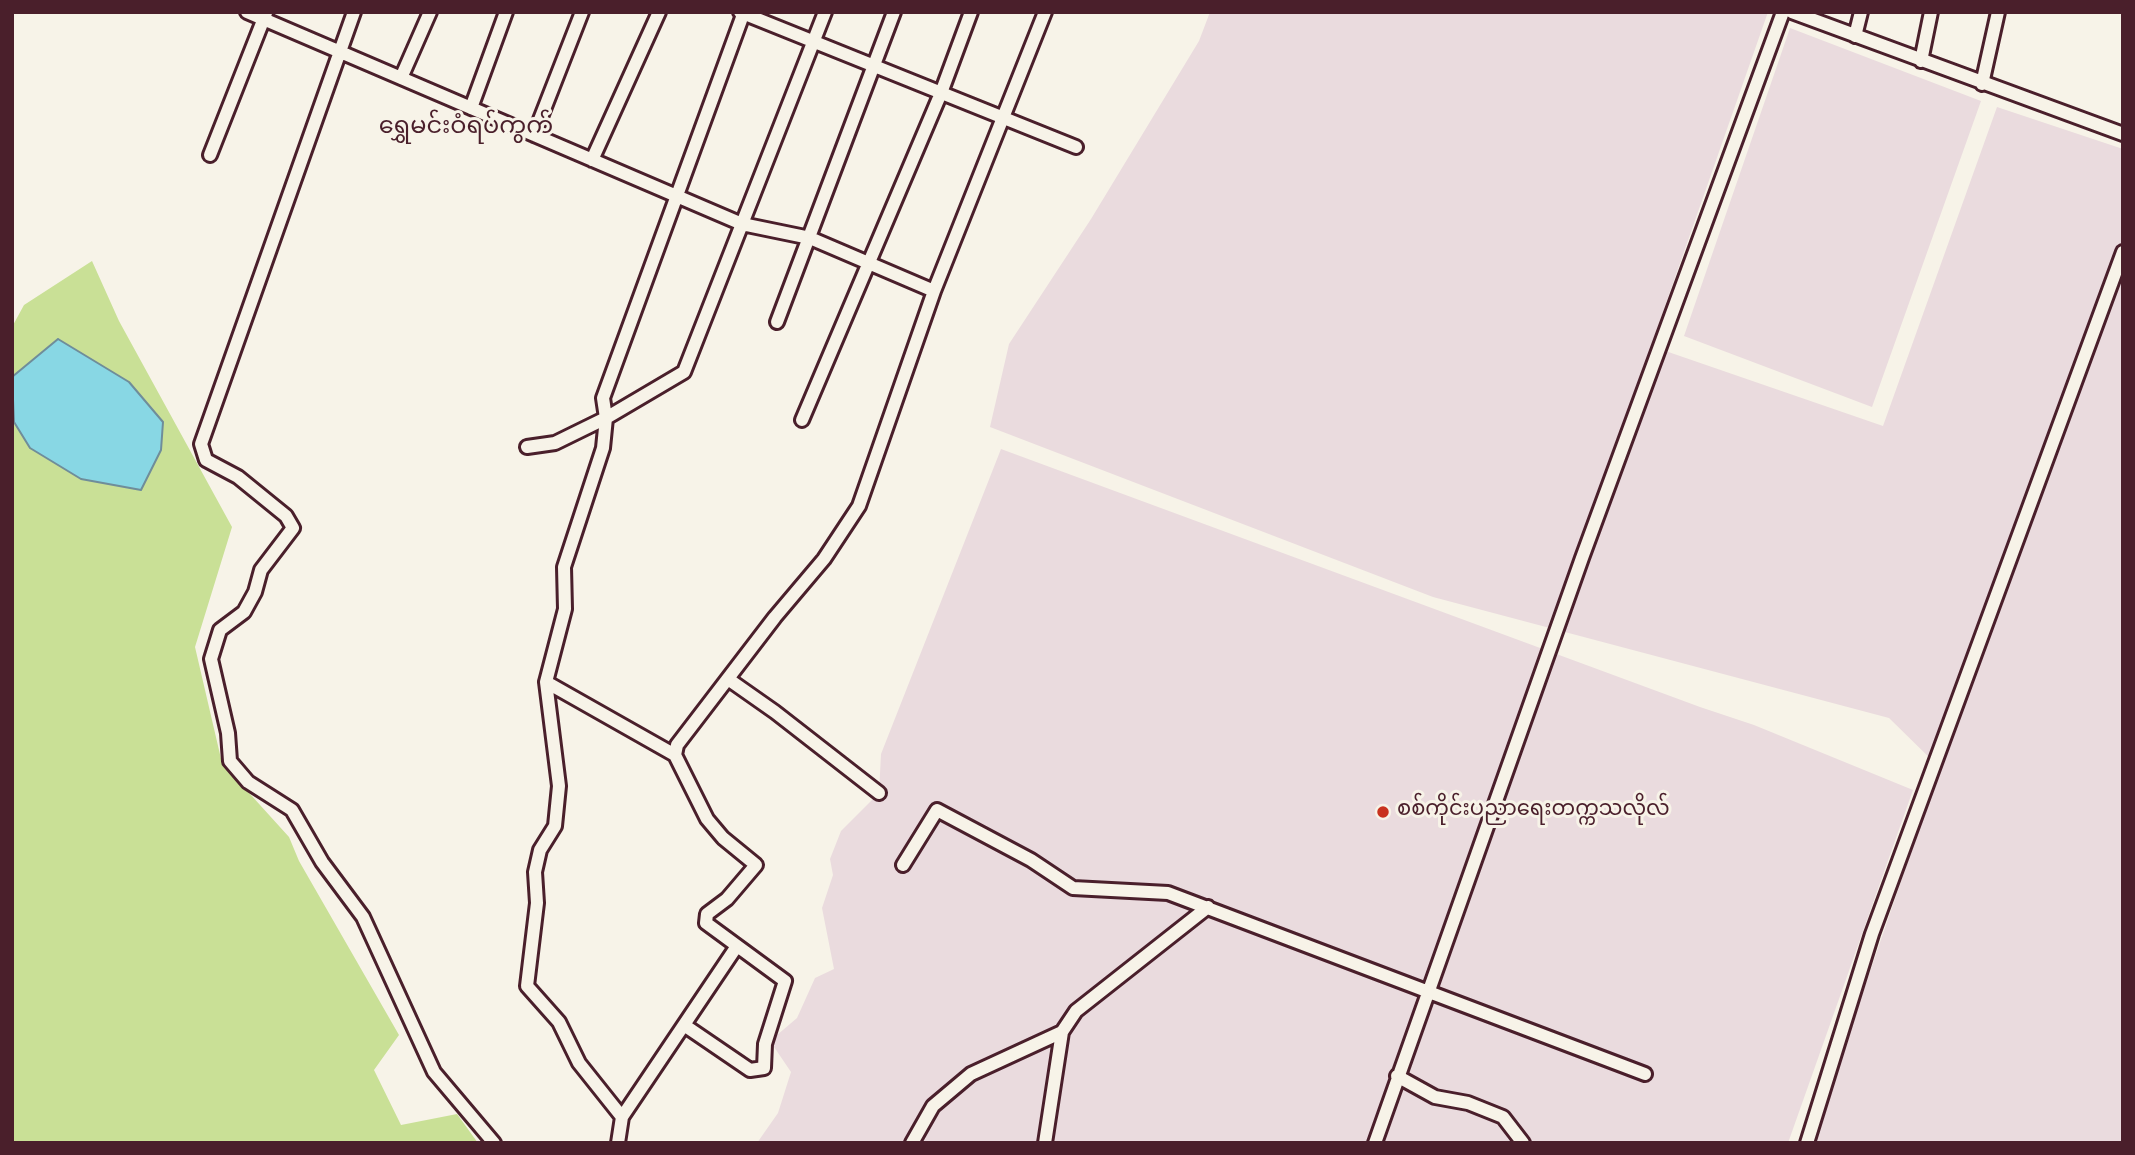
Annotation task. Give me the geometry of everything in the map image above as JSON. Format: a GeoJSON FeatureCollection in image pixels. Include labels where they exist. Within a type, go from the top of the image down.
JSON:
{"type":"FeatureCollection","features":[{"type":"Feature","properties":{"kind":"street"},"geometry":{"type":"LineString","coordinates":[[247,12],[265,16],[340,52],[742,224],[810,238],[934,291]]}},
{"type":"Feature","properties":{"kind":"street"},"geometry":{"type":"LineString","coordinates":[[354,12],[286,210],[241,324],[201,444],[206,460],[248,485],[286,516],[293,528],[261,570],[255,593],[244,612],[220,630],[211,659],[228,733],[230,761],[248,782],[292,810],[323,862],[363,917],[434,1072],[494,1143]]}},
{"type":"Feature","properties":{"kind":"street"},"geometry":{"type":"LineString","coordinates":[[401,78],[430,12]]}},
{"type":"Feature","properties":{"kind":"street"},"geometry":{"type":"LineString","coordinates":[[471,108],[506,12]]}},
{"type":"Feature","properties":{"kind":"street"},"geometry":{"type":"LineString","coordinates":[[534,135],[582,12]]}},
{"type":"Feature","properties":{"kind":"street"},"geometry":{"type":"LineString","coordinates":[[592,160],[659,12]]}},
{"type":"Feature","properties":{"kind":"street"},"geometry":{"type":"LineString","coordinates":[[527,447],[555,443],[606,418],[684,372],[825,12]]}},
{"type":"Feature","properties":{"kind":"street"},"geometry":{"type":"LineString","coordinates":[[777,322],[894,12]]}},
{"type":"Feature","properties":{"kind":"street"},"geometry":{"type":"LineString","coordinates":[[802,420],[941,93],[971,12]]}},
{"type":"Feature","properties":{"kind":"street"},"geometry":{"type":"LineString","coordinates":[[675,755],[677,745],[824,559],[859,506],[934,291],[1045,12]]}},
{"type":"Feature","properties":{"kind":"street"},"geometry":{"type":"LineString","coordinates":[[1375,1143],[1582,558],[1783,12]]}},
{"type":"Feature","properties":{"kind":"street"},"geometry":{"type":"LineString","coordinates":[[1792,12],[2123,134]]}},
{"type":"Feature","properties":{"kind":"street"},"geometry":{"type":"LineString","coordinates":[[1856,36],[1861,12]]}},
{"type":"Feature","properties":{"kind":"street"},"geometry":{"type":"LineString","coordinates":[[1921,61],[1931,12]]}},
{"type":"Feature","properties":{"kind":"street"},"geometry":{"type":"LineString","coordinates":[[1982,84],[1998,12]]}},
{"type":"Feature","properties":{"kind":"street"},"geometry":{"type":"LineString","coordinates":[[622,1118],[579,1063],[559,1022],[527,986],[537,903],[535,872],[540,850],[555,826],[559,786],[546,682],[565,609],[564,567],[603,448],[606,418],[603,398],[742,13],[1076,148]]}},
{"type":"Feature","properties":{"kind":"street"},"geometry":{"type":"LineString","coordinates":[[210,155],[265,16]]}},
{"type":"Feature","properties":{"kind":"street"},"geometry":{"type":"LineString","coordinates":[[1807,1143],[1872,934],[2123,253]]}},
{"type":"Feature","properties":{"kind":"street"},"geometry":{"type":"LineString","coordinates":[[728,679],[879,793]]}},
{"type":"Feature","properties":{"kind":"street"},"geometry":{"type":"LineString","coordinates":[[546,682],[675,755],[707,819],[723,838],[756,865],[727,900],[707,914],[706,922],[785,981],[765,1044],[764,1068],[750,1070],[684,1025]]}},
{"type":"Feature","properties":{"kind":"street"},"geometry":{"type":"LineString","coordinates":[[903,865],[937,810],[1031,860],[1073,888],[1168,893],[1645,1074]]}},
{"type":"Feature","properties":{"kind":"street"},"geometry":{"type":"LineString","coordinates":[[1045,1143],[1062,1032],[1076,1011],[1208,907]]}},
{"type":"Feature","properties":{"kind":"street"},"geometry":{"type":"LineString","coordinates":[[618,1143],[622,1118],[737,946]]}},
{"type":"Feature","properties":{"kind":"street"},"geometry":{"type":"LineString","coordinates":[[912,1143],[933,1106],[971,1074],[1062,1032]]}},
{"type":"Feature","properties":{"kind":"street"},"geometry":{"type":"LineString","coordinates":[[1397,1076],[1435,1097],[1468,1102],[1503,1117],[1523,1143]]}},
{"type":"Feature","properties":{"kind":"shaded area"},"geometry":{"type":"Polygon","coordinates":[[[1210,12],[1768,12],[1651,346],[1883,426],[1997,107],[2123,149],[2123,1143],[1811,1143],[1940,768],[1889,718],[1433,597],[990,427],[1009,344],[1091,219],[1199,41],[1210,12]]]}},
{"type":"Feature","properties":{"kind":"shaded area"},"geometry":{"type":"Polygon","coordinates":[[[1790,28],[1981,101],[1872,407],[1684,336],[1790,28]]]}},
{"type":"Feature","properties":{"kind":"shaded area","name":"စစ်ကိုင်းပညာရေးတက္ကသလိုလ်"},"geometry":{"type":"Polygon","coordinates":[[[1001,449],[1754,725],[1913,790],[1788,1143],[757,1143],[778,1113],[791,1072],[770,1041],[797,1018],[815,978],[834,969],[822,908],[833,875],[830,859],[841,831],[879,793],[881,754],[1001,449]]]}},
{"type":"Feature","properties":{"kind":"green space"},"geometry":{"type":"Polygon","coordinates":[[[92,261],[119,321],[232,527],[195,647],[222,763],[289,837],[299,861],[399,1035],[374,1070],[401,1125],[457,1114],[478,1143],[12,1143],[12,327],[24,305],[92,261]]]}},
{"type":"Feature","properties":{"kind":"water"},"geometry":{"type":"Polygon","coordinates":[[[58,339],[129,382],[163,422],[161,450],[141,490],[81,479],[30,448],[14,422],[12,377],[58,339]]]}},
{"type":"Feature","properties":{"kind":"place","name":"စစ်ကိုင်းပညာရေးတက္ကသလိုလ်"},"geometry":{"type":"Point","coordinates":[1383,812]}},
{"type":"Feature","properties":{"kind":"district","name":"ရွှေမင်းဝံရပ်ကွက်"},"geometry":{"type":"Point","coordinates":[466,130]}}]}
